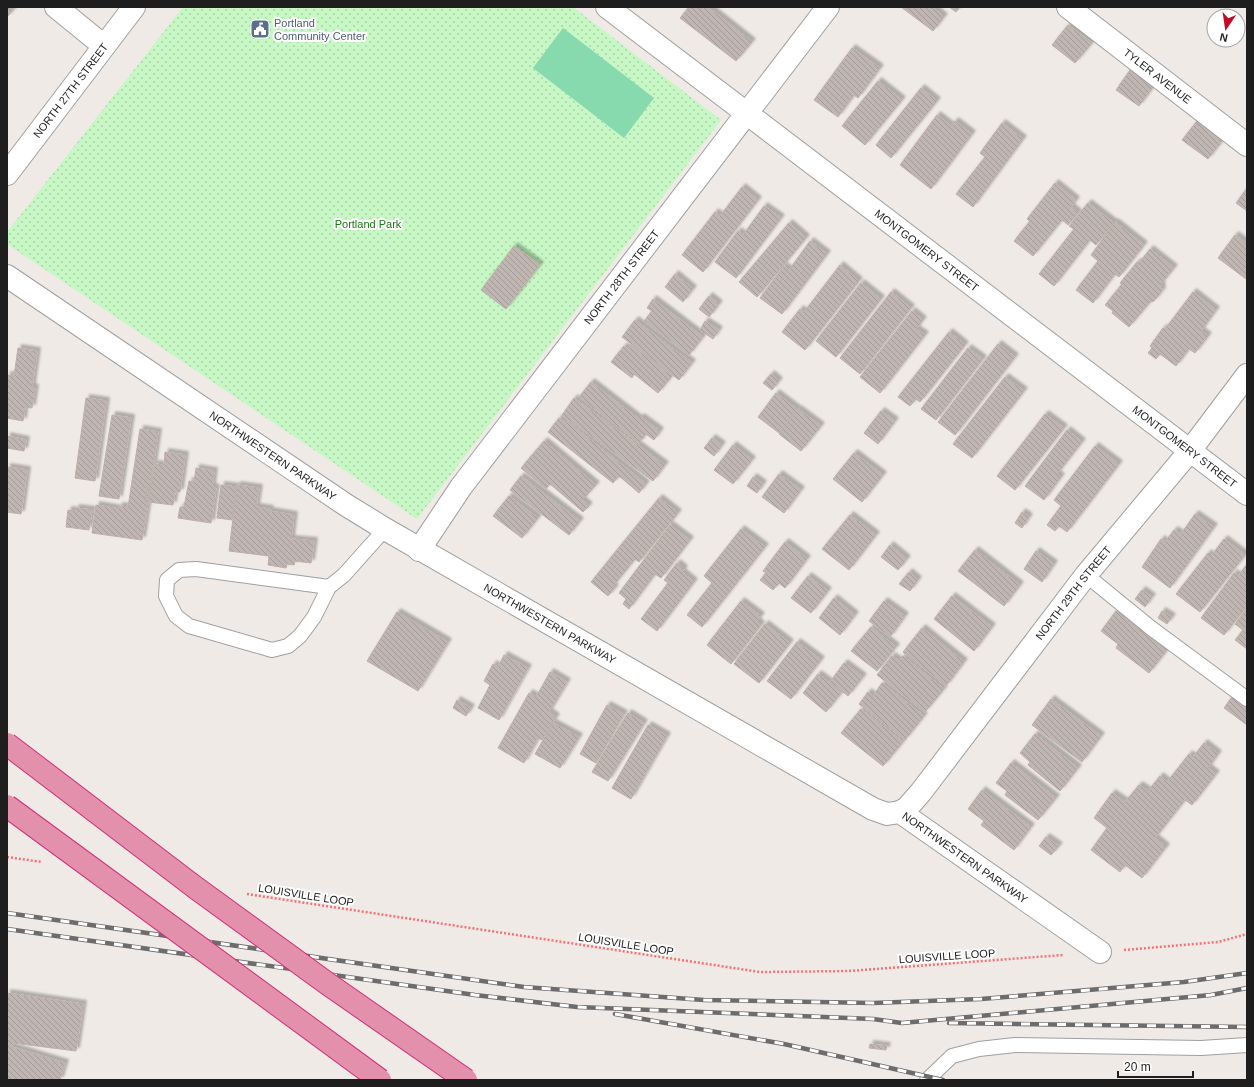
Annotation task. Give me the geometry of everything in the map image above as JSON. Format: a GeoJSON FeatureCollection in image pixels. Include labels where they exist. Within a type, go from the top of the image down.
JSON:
{"type":"FeatureCollection","features":[{"type":"Feature","properties":{"kind":"highway"},"geometry":{"type":"LineString","coordinates":[[7,744],[203,893],[328,984],[466,1080]]}},
{"type":"Feature","properties":{"kind":"highway"},"geometry":{"type":"LineString","coordinates":[[7,806],[380,1080]]}},
{"type":"Feature","properties":{"kind":"street"},"geometry":{"type":"LineString","coordinates":[[56,7],[104,46]]}},
{"type":"Feature","properties":{"kind":"street","name":"NORTH 27TH STREET"},"geometry":{"type":"LineString","coordinates":[[7,174],[134,7]]}},
{"type":"Feature","properties":{"kind":"street","name":"MONTGOMERY STREET"},"geometry":{"type":"LineString","coordinates":[[607,7],[1189,452],[1247,494]]}},
{"type":"Feature","properties":{"kind":"street","name":"NORTH 28TH STREET"},"geometry":{"type":"LineString","coordinates":[[419,550],[461,487],[828,7]]}},
{"type":"Feature","properties":{"kind":"street","name":"TYLER AVENUE"},"geometry":{"type":"LineString","coordinates":[[1068,7],[1247,144]]}},
{"type":"Feature","properties":{"kind":"street","name":"NORTHWESTERN PARKWAY"},"geometry":{"type":"LineString","coordinates":[[7,276],[346,505],[419,550],[873,809],[887,814],[900,812],[1100,952]]}},
{"type":"Feature","properties":{"kind":"street","name":"NORTH 29TH STREET"},"geometry":{"type":"LineString","coordinates":[[900,812],[907,808],[921,792],[1086,575],[1189,452],[1247,375]]}},
{"type":"Feature","properties":{"kind":"lane"},"geometry":{"type":"LineString","coordinates":[[329,587],[196,569],[179,570],[167,580],[166,596],[176,616],[189,626],[272,650],[288,646],[300,636],[314,617],[329,587],[344,575],[385,529]]}},
{"type":"Feature","properties":{"kind":"lane"},"geometry":{"type":"LineString","coordinates":[[1086,575],[1150,628],[1247,699]]}},
{"type":"Feature","properties":{"kind":"lane"},"geometry":{"type":"LineString","coordinates":[[927,1080],[952,1056],[979,1049],[1015,1045],[1201,1048],[1247,1045]]}},
{"type":"Feature","properties":{"kind":"path"},"geometry":{"type":"LineString","coordinates":[[7,857],[46,863]]}},
{"type":"Feature","properties":{"kind":"path","name":"LOUISVILLE LOOP"},"geometry":{"type":"LineString","coordinates":[[242,893],[760,972],[849,971],[1065,955]]}},
{"type":"Feature","properties":{"kind":"path"},"geometry":{"type":"LineString","coordinates":[[1100,952],[1218,942],[1247,934]]}},
{"type":"Feature","properties":{"kind":"green space","name":"Portland Park"},"geometry":{"type":"Polygon","coordinates":[[[183,7],[573,7],[721,120],[417,519],[7,244],[7,232],[183,7]]]}},
{"type":"Feature","properties":{"kind":"green space"},"geometry":{"type":"Polygon","coordinates":[[[563,28],[654,98],[624,138],[533,68],[563,28]]]}},
{"type":"Feature","properties":{"kind":"building"},"geometry":{"type":"Polygon","coordinates":[[[7,7],[14,9],[7,17],[7,7]]]}},
{"type":"Feature","properties":{"kind":"building"},"geometry":{"type":"Polygon","coordinates":[[[689,7],[708,7],[752,42],[736,61],[680,18],[689,7]]]}},
{"type":"Feature","properties":{"kind":"building"},"geometry":{"type":"Polygon","coordinates":[[[901,7],[932,7],[944,17],[933,31],[901,7]]]}},
{"type":"Feature","properties":{"kind":"building"},"geometry":{"type":"Polygon","coordinates":[[[949,7],[960,7],[956,12],[949,7]]]}},
{"type":"Feature","properties":{"kind":"building"},"geometry":{"type":"Polygon","coordinates":[[[1068,25],[1092,43],[1075,63],[1052,45],[1068,25]]]}},
{"type":"Feature","properties":{"kind":"building"},"geometry":{"type":"Polygon","coordinates":[[[852,48],[880,68],[858,98],[854,95],[838,117],[814,100],[852,48]]]}},
{"type":"Feature","properties":{"kind":"building"},"geometry":{"type":"Polygon","coordinates":[[[1130,70],[1153,87],[1139,106],[1116,90],[1130,70]]]}},
{"type":"Feature","properties":{"kind":"building"},"geometry":{"type":"Polygon","coordinates":[[[878,81],[902,100],[865,145],[842,126],[878,81]]]}},
{"type":"Feature","properties":{"kind":"building"},"geometry":{"type":"Polygon","coordinates":[[[921,88],[937,101],[891,158],[876,145],[921,88]]]}},
{"type":"Feature","properties":{"kind":"building"},"geometry":{"type":"Polygon","coordinates":[[[937,115],[951,126],[955,121],[972,134],[931,189],[900,165],[937,115]]]}},
{"type":"Feature","properties":{"kind":"building"},"geometry":{"type":"Polygon","coordinates":[[[1197,121],[1222,141],[1208,159],[1182,140],[1197,121]]]}},
{"type":"Feature","properties":{"kind":"building"},"geometry":{"type":"Polygon","coordinates":[[[1002,123],[1023,139],[973,207],[956,194],[985,157],[980,153],[1002,123]]]}},
{"type":"Feature","properties":{"kind":"building"},"geometry":{"type":"Polygon","coordinates":[[[1055,183],[1076,200],[1071,207],[1078,213],[1068,225],[1062,220],[1033,256],[1014,241],[1030,221],[1027,219],[1055,183]]]}},
{"type":"Feature","properties":{"kind":"building"},"geometry":{"type":"Polygon","coordinates":[[[742,187],[758,200],[703,272],[682,255],[715,212],[720,216],[742,187]]]}},
{"type":"Feature","properties":{"kind":"building"},"geometry":{"type":"Polygon","coordinates":[[[1247,188],[1247,211],[1236,203],[1247,188]]]}},
{"type":"Feature","properties":{"kind":"building"},"geometry":{"type":"Polygon","coordinates":[[[1088,203],[1114,223],[1096,245],[1090,240],[1054,286],[1039,274],[1074,229],[1069,226],[1088,203]]]}},
{"type":"Feature","properties":{"kind":"building"},"geometry":{"type":"Polygon","coordinates":[[[764,206],[781,218],[736,278],[715,262],[738,231],[743,235],[764,206]]]}},
{"type":"Feature","properties":{"kind":"building"},"geometry":{"type":"Polygon","coordinates":[[[1115,222],[1144,245],[1119,277],[1115,274],[1093,303],[1076,290],[1098,261],[1091,255],[1115,222]]]}},
{"type":"Feature","properties":{"kind":"building"},"geometry":{"type":"Polygon","coordinates":[[[789,223],[806,238],[757,297],[739,282],[789,223]]]}},
{"type":"Feature","properties":{"kind":"building"},"geometry":{"type":"Polygon","coordinates":[[[1235,235],[1247,244],[1246,279],[1218,258],[1235,235]]]}},
{"type":"Feature","properties":{"kind":"building"},"geometry":{"type":"Polygon","coordinates":[[[810,241],[827,254],[782,314],[760,298],[784,266],[789,270],[810,241]]]}},
{"type":"Feature","properties":{"kind":"building"},"geometry":{"type":"Polygon","coordinates":[[[514,246],[540,265],[506,309],[481,290],[514,246]]]}},
{"type":"Feature","properties":{"kind":"building"},"geometry":{"type":"Polygon","coordinates":[[[1150,249],[1174,268],[1161,284],[1162,291],[1154,301],[1150,302],[1129,327],[1105,305],[1122,284],[1120,283],[1150,249]]]}},
{"type":"Feature","properties":{"kind":"building"},"geometry":{"type":"Polygon","coordinates":[[[840,265],[859,281],[805,350],[782,332],[800,309],[804,312],[840,265]]]}},
{"type":"Feature","properties":{"kind":"building"},"geometry":{"type":"Polygon","coordinates":[[[675,274],[693,289],[683,302],[665,287],[675,274]]]}},
{"type":"Feature","properties":{"kind":"building"},"geometry":{"type":"Polygon","coordinates":[[[861,283],[881,299],[836,357],[816,341],[861,283]]]}},
{"type":"Feature","properties":{"kind":"building"},"geometry":{"type":"Polygon","coordinates":[[[891,292],[911,308],[860,374],[840,358],[891,292]]]}},
{"type":"Feature","properties":{"kind":"building"},"geometry":{"type":"Polygon","coordinates":[[[1193,292],[1216,310],[1201,331],[1208,336],[1195,353],[1189,349],[1176,366],[1160,354],[1156,359],[1148,353],[1152,348],[1150,346],[1193,292]]]}},
{"type":"Feature","properties":{"kind":"building"},"geometry":{"type":"Polygon","coordinates":[[[709,296],[719,304],[709,317],[699,309],[709,296]]]}},
{"type":"Feature","properties":{"kind":"building"},"geometry":{"type":"Polygon","coordinates":[[[653,299],[703,337],[689,355],[644,321],[652,311],[647,308],[653,299]]]}},
{"type":"Feature","properties":{"kind":"building"},"geometry":{"type":"Polygon","coordinates":[[[912,311],[923,320],[916,329],[925,335],[880,393],[860,377],[912,311]]]}},
{"type":"Feature","properties":{"kind":"building"},"geometry":{"type":"Polygon","coordinates":[[[635,320],[692,363],[679,380],[622,337],[635,320]]]}},
{"type":"Feature","properties":{"kind":"building"},"geometry":{"type":"Polygon","coordinates":[[[705,321],[719,330],[713,339],[700,330],[705,321]]]}},
{"type":"Feature","properties":{"kind":"building"},"geometry":{"type":"Polygon","coordinates":[[[949,332],[965,345],[920,402],[916,399],[910,406],[898,397],[949,332]]]}},
{"type":"Feature","properties":{"kind":"building"},"geometry":{"type":"Polygon","coordinates":[[[998,344],[1015,357],[955,435],[938,422],[998,344]]]}},
{"type":"Feature","properties":{"kind":"building"},"geometry":{"type":"Polygon","coordinates":[[[631,345],[672,376],[658,393],[634,374],[632,378],[611,362],[624,346],[628,349],[631,345]]]}},
{"type":"Feature","properties":{"kind":"building"},"geometry":{"type":"Polygon","coordinates":[[[18,348],[37,351],[32,387],[35,388],[32,408],[25,407],[23,421],[7,418],[7,375],[14,376],[18,348]]]}},
{"type":"Feature","properties":{"kind":"building"},"geometry":{"type":"Polygon","coordinates":[[[968,348],[983,359],[936,420],[921,409],[968,348]]]}},
{"type":"Feature","properties":{"kind":"building"},"geometry":{"type":"Polygon","coordinates":[[[771,374],[779,381],[772,390],[763,383],[771,374]]]}},
{"type":"Feature","properties":{"kind":"building"},"geometry":{"type":"Polygon","coordinates":[[[1005,377],[1024,391],[972,458],[953,444],[1005,377]]]}},
{"type":"Feature","properties":{"kind":"building"},"geometry":{"type":"Polygon","coordinates":[[[591,382],[639,419],[641,417],[660,431],[654,440],[646,434],[639,443],[579,397],[591,382]]]}},
{"type":"Feature","properties":{"kind":"building"},"geometry":{"type":"Polygon","coordinates":[[[776,393],[797,409],[779,433],[758,417],[776,393]]]}},
{"type":"Feature","properties":{"kind":"building"},"geometry":{"type":"Polygon","coordinates":[[[86,398],[106,401],[95,481],[75,478],[86,398]]]}},
{"type":"Feature","properties":{"kind":"building"},"geometry":{"type":"Polygon","coordinates":[[[574,398],[665,465],[653,481],[562,415],[574,398]]]}},
{"type":"Feature","properties":{"kind":"building"},"geometry":{"type":"Polygon","coordinates":[[[798,409],[821,426],[801,451],[779,434],[798,409]]]}},
{"type":"Feature","properties":{"kind":"building"},"geometry":{"type":"Polygon","coordinates":[[[881,411],[895,421],[878,444],[864,433],[881,411]]]}},
{"type":"Feature","properties":{"kind":"building"},"geometry":{"type":"Polygon","coordinates":[[[1045,414],[1064,428],[1015,490],[997,476],[1045,414]]]}},
{"type":"Feature","properties":{"kind":"building"},"geometry":{"type":"Polygon","coordinates":[[[112,415],[131,418],[119,499],[99,496],[112,415]]]}},
{"type":"Feature","properties":{"kind":"building"},"geometry":{"type":"Polygon","coordinates":[[[559,418],[566,423],[567,421],[646,484],[639,493],[619,476],[613,483],[548,432],[559,418]]]}},
{"type":"Feature","properties":{"kind":"building"},"geometry":{"type":"Polygon","coordinates":[[[140,429],[158,432],[150,488],[147,488],[145,502],[148,502],[142,540],[92,533],[96,505],[119,509],[119,506],[128,507],[140,429]]]}},
{"type":"Feature","properties":{"kind":"building"},"geometry":{"type":"Polygon","coordinates":[[[1067,430],[1082,442],[1057,474],[1061,477],[1044,500],[1025,486],[1067,430]]]}},
{"type":"Feature","properties":{"kind":"building"},"geometry":{"type":"Polygon","coordinates":[[[7,436],[26,440],[24,451],[7,448],[7,436]]]}},
{"type":"Feature","properties":{"kind":"building"},"geometry":{"type":"Polygon","coordinates":[[[712,438],[722,445],[714,456],[704,448],[712,438]]]}},
{"type":"Feature","properties":{"kind":"building"},"geometry":{"type":"Polygon","coordinates":[[[544,441],[596,485],[582,500],[589,506],[583,512],[550,484],[546,489],[521,468],[544,441]]]}},
{"type":"Feature","properties":{"kind":"building"},"geometry":{"type":"Polygon","coordinates":[[[733,445],[752,460],[733,484],[714,470],[733,445]]]}},
{"type":"Feature","properties":{"kind":"building"},"geometry":{"type":"Polygon","coordinates":[[[1095,446],[1119,464],[1067,532],[1059,526],[1055,531],[1047,525],[1061,506],[1054,500],[1095,446]]]}},
{"type":"Feature","properties":{"kind":"building"},"geometry":{"type":"Polygon","coordinates":[[[165,452],[185,455],[180,492],[175,492],[173,505],[148,502],[155,464],[164,465],[165,452]]]}},
{"type":"Feature","properties":{"kind":"building"},"geometry":{"type":"Polygon","coordinates":[[[854,453],[883,475],[862,502],[833,479],[854,453]]]}},
{"type":"Feature","properties":{"kind":"building"},"geometry":{"type":"Polygon","coordinates":[[[7,467],[27,470],[21,514],[7,512],[7,467]]]}},
{"type":"Feature","properties":{"kind":"building"},"geometry":{"type":"Polygon","coordinates":[[[196,468],[214,471],[212,487],[216,488],[211,523],[178,518],[180,507],[184,507],[189,481],[194,482],[196,468]]]}},
{"type":"Feature","properties":{"kind":"building"},"geometry":{"type":"Polygon","coordinates":[[[779,474],[801,490],[784,513],[762,497],[779,474]]]}},
{"type":"Feature","properties":{"kind":"building"},"geometry":{"type":"Polygon","coordinates":[[[521,476],[580,521],[569,535],[510,490],[521,476]]]}},
{"type":"Feature","properties":{"kind":"building"},"geometry":{"type":"Polygon","coordinates":[[[753,477],[763,484],[757,493],[747,486],[753,477]]]}},
{"type":"Feature","properties":{"kind":"building"},"geometry":{"type":"Polygon","coordinates":[[[221,485],[236,487],[232,520],[217,518],[221,485]]]}},
{"type":"Feature","properties":{"kind":"building"},"geometry":{"type":"Polygon","coordinates":[[[237,485],[259,488],[256,507],[270,509],[269,511],[294,515],[291,539],[314,541],[311,563],[295,561],[294,565],[287,564],[286,568],[268,565],[269,556],[229,551],[237,485]]]}},
{"type":"Feature","properties":{"kind":"building"},"geometry":{"type":"Polygon","coordinates":[[[147,488],[150,488],[148,502],[145,502],[147,488]]]}},
{"type":"Feature","properties":{"kind":"building"},"geometry":{"type":"Polygon","coordinates":[[[509,496],[538,518],[522,538],[493,516],[509,496]]]}},
{"type":"Feature","properties":{"kind":"building"},"geometry":{"type":"Polygon","coordinates":[[[659,498],[678,513],[639,562],[635,559],[613,586],[615,588],[608,596],[591,582],[659,498]]]}},
{"type":"Feature","properties":{"kind":"building"},"geometry":{"type":"Polygon","coordinates":[[[76,508],[92,510],[89,530],[66,527],[68,510],[75,511],[76,508]]]}},
{"type":"Feature","properties":{"kind":"building"},"geometry":{"type":"Polygon","coordinates":[[[1022,512],[1029,517],[1022,528],[1015,523],[1022,512]]]}},
{"type":"Feature","properties":{"kind":"building"},"geometry":{"type":"Polygon","coordinates":[[[1195,514],[1214,527],[1170,588],[1142,567],[1161,539],[1165,542],[1174,530],[1181,534],[1195,514]]]}},
{"type":"Feature","properties":{"kind":"building"},"geometry":{"type":"Polygon","coordinates":[[[850,515],[876,535],[849,570],[822,549],[850,515]]]}},
{"type":"Feature","properties":{"kind":"building"},"geometry":{"type":"Polygon","coordinates":[[[670,525],[690,540],[661,578],[655,574],[629,609],[623,604],[626,599],[619,593],[670,525]]]}},
{"type":"Feature","properties":{"kind":"building"},"geometry":{"type":"Polygon","coordinates":[[[741,529],[765,547],[702,627],[687,615],[712,583],[704,576],[741,529]]]}},
{"type":"Feature","properties":{"kind":"building"},"geometry":{"type":"Polygon","coordinates":[[[1224,539],[1245,555],[1200,612],[1176,594],[1208,553],[1211,556],[1224,539]]]}},
{"type":"Feature","properties":{"kind":"building"},"geometry":{"type":"Polygon","coordinates":[[[785,542],[807,559],[785,588],[779,583],[773,590],[760,580],[766,573],[763,571],[785,542]]]}},
{"type":"Feature","properties":{"kind":"building"},"geometry":{"type":"Polygon","coordinates":[[[890,545],[907,559],[898,570],[881,557],[890,545]]]}},
{"type":"Feature","properties":{"kind":"building"},"geometry":{"type":"Polygon","coordinates":[[[975,550],[1020,585],[1004,606],[958,571],[975,550]]]}},
{"type":"Feature","properties":{"kind":"building"},"geometry":{"type":"Polygon","coordinates":[[[1036,551],[1054,564],[1042,582],[1024,569],[1036,551]]]}},
{"type":"Feature","properties":{"kind":"building"},"geometry":{"type":"Polygon","coordinates":[[[677,563],[684,569],[682,572],[694,582],[657,631],[641,619],[668,583],[664,580],[677,563]]]}},
{"type":"Feature","properties":{"kind":"building"},"geometry":{"type":"Polygon","coordinates":[[[1247,564],[1247,606],[1224,635],[1201,618],[1234,573],[1238,576],[1247,564]]]}},
{"type":"Feature","properties":{"kind":"building"},"geometry":{"type":"Polygon","coordinates":[[[909,572],[918,580],[910,591],[899,584],[909,572]]]}},
{"type":"Feature","properties":{"kind":"building"},"geometry":{"type":"Polygon","coordinates":[[[808,576],[828,591],[811,613],[791,598],[808,576]]]}},
{"type":"Feature","properties":{"kind":"building"},"geometry":{"type":"Polygon","coordinates":[[[1142,590],[1152,597],[1145,607],[1135,599],[1142,590]]]}},
{"type":"Feature","properties":{"kind":"building"},"geometry":{"type":"Polygon","coordinates":[[[952,596],[992,627],[974,651],[934,619],[952,596]]]}},
{"type":"Feature","properties":{"kind":"building"},"geometry":{"type":"Polygon","coordinates":[[[834,598],[855,615],[840,635],[819,618],[834,598]]]}},
{"type":"Feature","properties":{"kind":"building"},"geometry":{"type":"Polygon","coordinates":[[[741,601],[761,616],[757,621],[761,625],[731,664],[707,645],[741,601]]]}},
{"type":"Feature","properties":{"kind":"building"},"geometry":{"type":"Polygon","coordinates":[[[884,601],[905,616],[890,637],[869,621],[884,601]]]}},
{"type":"Feature","properties":{"kind":"building"},"geometry":{"type":"Polygon","coordinates":[[[1247,608],[1247,649],[1235,640],[1243,630],[1235,624],[1247,608]]]}},
{"type":"Feature","properties":{"kind":"building"},"geometry":{"type":"Polygon","coordinates":[[[1116,611],[1167,650],[1149,673],[1116,648],[1118,644],[1101,631],[1116,611]]]}},
{"type":"Feature","properties":{"kind":"building"},"geometry":{"type":"Polygon","coordinates":[[[1162,611],[1172,617],[1167,624],[1158,618],[1162,611]]]}},
{"type":"Feature","properties":{"kind":"building"},"geometry":{"type":"Polygon","coordinates":[[[397,612],[448,642],[418,691],[367,661],[397,612]]]}},
{"type":"Feature","properties":{"kind":"building"},"geometry":{"type":"Polygon","coordinates":[[[765,624],[790,643],[759,683],[734,664],[765,624]]]}},
{"type":"Feature","properties":{"kind":"building"},"geometry":{"type":"Polygon","coordinates":[[[871,627],[896,647],[877,671],[851,651],[871,627]]]}},
{"type":"Feature","properties":{"kind":"building"},"geometry":{"type":"Polygon","coordinates":[[[922,628],[964,662],[946,686],[903,652],[922,628]]]}},
{"type":"Feature","properties":{"kind":"building"},"geometry":{"type":"Polygon","coordinates":[[[797,642],[821,660],[791,699],[767,681],[797,642]]]}},
{"type":"Feature","properties":{"kind":"building"},"geometry":{"type":"Polygon","coordinates":[[[504,655],[528,668],[499,720],[478,708],[490,685],[484,681],[493,664],[498,667],[504,655]]]}},
{"type":"Feature","properties":{"kind":"building"},"geometry":{"type":"Polygon","coordinates":[[[892,656],[899,661],[903,656],[944,689],[925,712],[877,675],[892,656]]]}},
{"type":"Feature","properties":{"kind":"building"},"geometry":{"type":"Polygon","coordinates":[[[844,663],[863,677],[848,696],[830,682],[844,663]]]}},
{"type":"Feature","properties":{"kind":"building"},"geometry":{"type":"Polygon","coordinates":[[[550,672],[567,682],[549,712],[556,717],[542,740],[538,738],[524,763],[498,748],[529,693],[536,697],[550,672]]]}},
{"type":"Feature","properties":{"kind":"building"},"geometry":{"type":"Polygon","coordinates":[[[818,674],[842,692],[826,712],[803,693],[818,674]]]}},
{"type":"Feature","properties":{"kind":"building"},"geometry":{"type":"Polygon","coordinates":[[[882,683],[924,716],[905,740],[859,704],[868,692],[873,696],[882,683]]]}},
{"type":"Feature","properties":{"kind":"building"},"geometry":{"type":"Polygon","coordinates":[[[1234,694],[1247,704],[1247,725],[1224,708],[1234,694]]]}},
{"type":"Feature","properties":{"kind":"building"},"geometry":{"type":"Polygon","coordinates":[[[1051,699],[1101,736],[1082,762],[1032,725],[1051,699]]]}},
{"type":"Feature","properties":{"kind":"building"},"geometry":{"type":"Polygon","coordinates":[[[457,700],[471,708],[466,716],[453,708],[457,700]]]}},
{"type":"Feature","properties":{"kind":"building"},"geometry":{"type":"Polygon","coordinates":[[[607,705],[624,714],[596,763],[580,754],[607,705]]]}},
{"type":"Feature","properties":{"kind":"building"},"geometry":{"type":"Polygon","coordinates":[[[861,709],[903,742],[883,766],[841,733],[861,709]]]}},
{"type":"Feature","properties":{"kind":"building"},"geometry":{"type":"Polygon","coordinates":[[[628,713],[644,723],[608,781],[592,772],[628,713]]]}},
{"type":"Feature","properties":{"kind":"building"},"geometry":{"type":"Polygon","coordinates":[[[553,723],[579,737],[560,768],[535,754],[553,723]]]}},
{"type":"Feature","properties":{"kind":"building"},"geometry":{"type":"Polygon","coordinates":[[[648,725],[667,736],[631,799],[612,788],[648,725]]]}},
{"type":"Feature","properties":{"kind":"building"},"geometry":{"type":"Polygon","coordinates":[[[1035,734],[1078,768],[1060,791],[1028,765],[1030,762],[1020,753],[1035,734]]]}},
{"type":"Feature","properties":{"kind":"building"},"geometry":{"type":"Polygon","coordinates":[[[1204,743],[1218,754],[1208,768],[1216,774],[1192,805],[1185,800],[1155,838],[1166,847],[1142,878],[1125,865],[1120,872],[1091,850],[1107,828],[1094,818],[1112,793],[1125,802],[1139,785],[1148,791],[1160,776],[1167,782],[1189,754],[1193,757],[1204,743]]]}},
{"type":"Feature","properties":{"kind":"building"},"geometry":{"type":"Polygon","coordinates":[[[1011,763],[1056,798],[1038,820],[1005,795],[1007,791],[996,783],[1011,763]]]}},
{"type":"Feature","properties":{"kind":"building"},"geometry":{"type":"Polygon","coordinates":[[[982,790],[1031,827],[1014,850],[981,825],[984,821],[968,809],[982,790]]]}},
{"type":"Feature","properties":{"kind":"building"},"geometry":{"type":"Polygon","coordinates":[[[1046,837],[1059,846],[1051,855],[1039,846],[1046,837]]]}},
{"type":"Feature","properties":{"kind":"building"},"geometry":{"type":"Polygon","coordinates":[[[7,993],[83,1004],[76,1051],[13,1043],[12,1047],[65,1063],[60,1080],[7,1080],[7,993]]]}},
{"type":"Feature","properties":{"kind":"building"},"geometry":{"type":"Polygon","coordinates":[[[870,1044],[887,1046],[886,1050],[869,1048],[870,1044]]]}},
{"type":"Feature","properties":{"kind":"railway"},"geometry":{"type":"LineString","coordinates":[[7,913],[524,987],[704,1000],[873,1003],[981,999],[1184,982],[1247,973]]}},
{"type":"Feature","properties":{"kind":"railway"},"geometry":{"type":"LineString","coordinates":[[7,929],[475,995],[577,1007],[873,1019],[902,1023],[1211,995],[1247,988]]}},
{"type":"Feature","properties":{"kind":"railway"},"geometry":{"type":"LineString","coordinates":[[615,1014],[784,1044],[943,1080]]}},
{"type":"Feature","properties":{"kind":"railway"},"geometry":{"type":"LineString","coordinates":[[949,1023],[1247,1027]]}},
{"type":"Feature","properties":{"kind":"place","name":"Portland Community Center"},"geometry":{"type":"Point","coordinates":[260,29]}}]}
